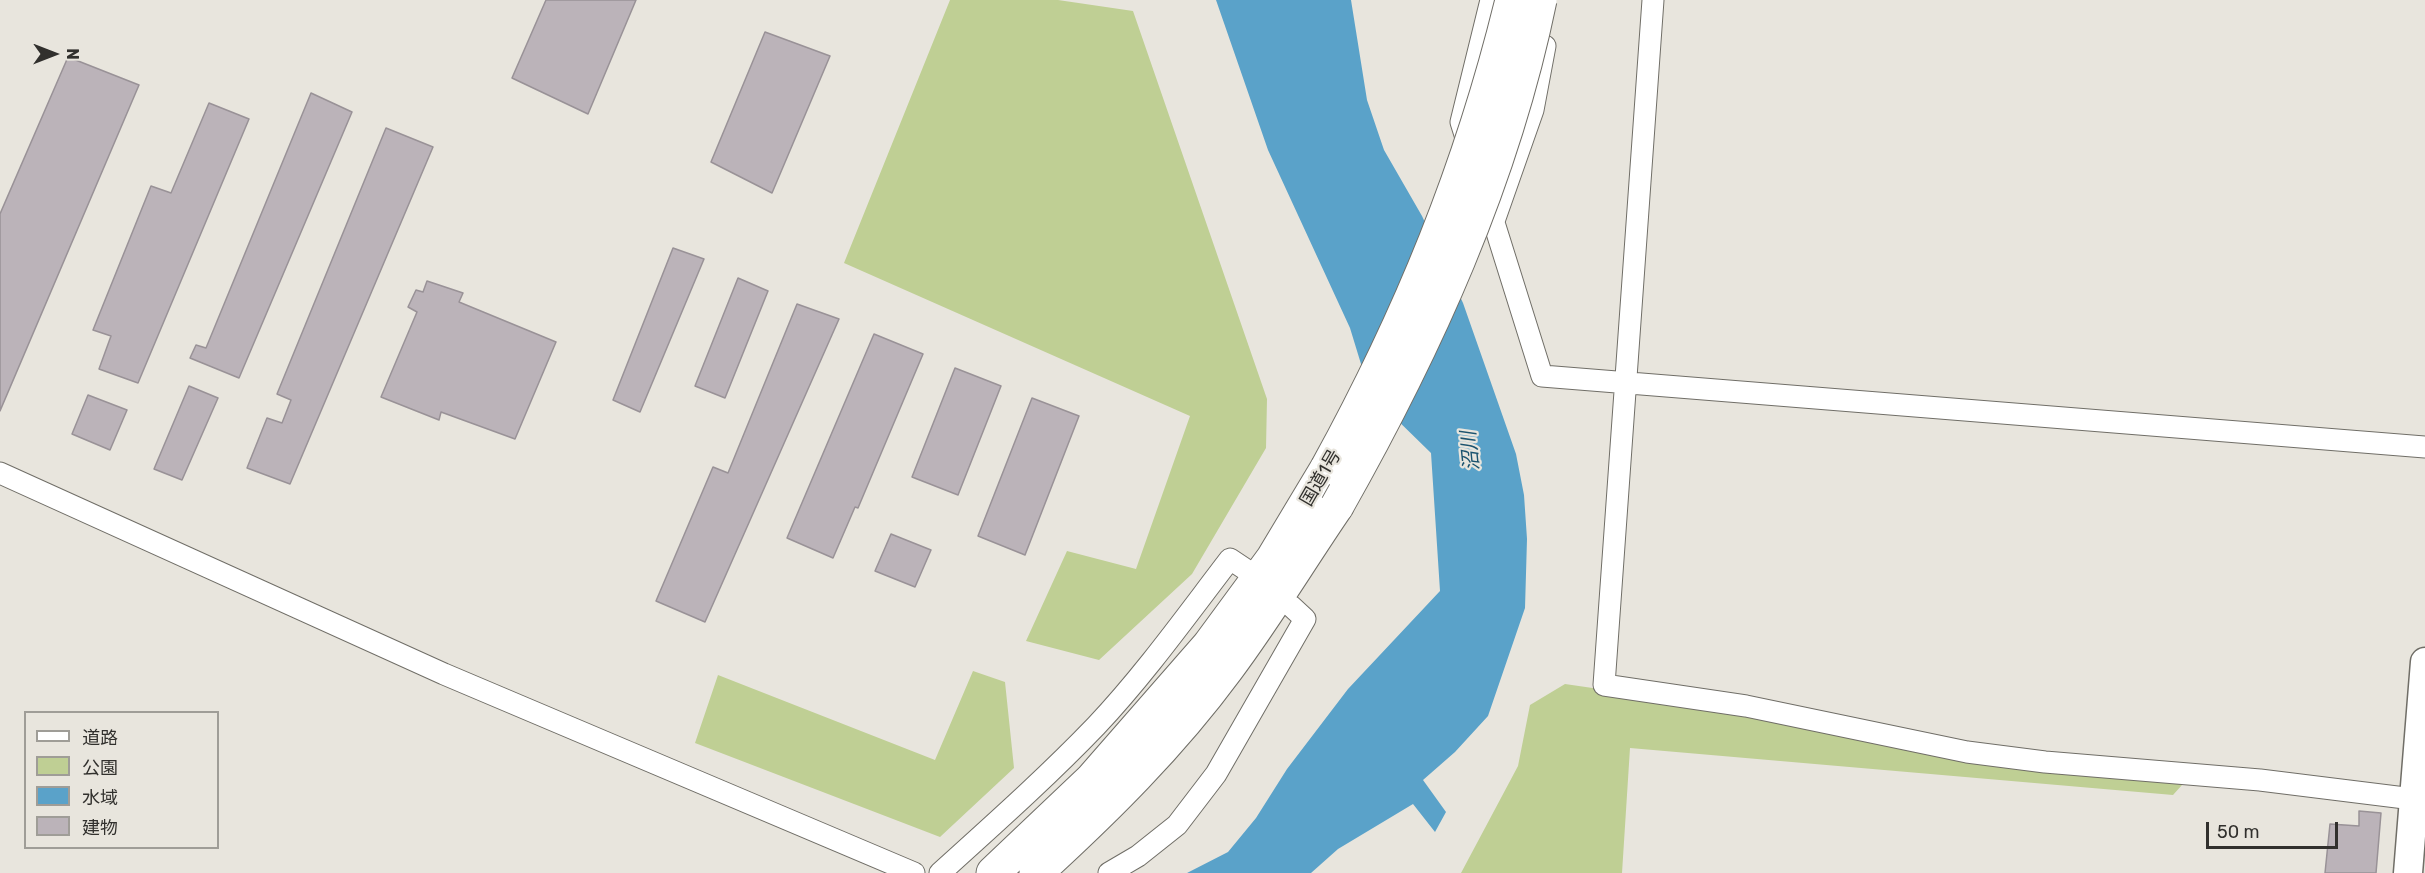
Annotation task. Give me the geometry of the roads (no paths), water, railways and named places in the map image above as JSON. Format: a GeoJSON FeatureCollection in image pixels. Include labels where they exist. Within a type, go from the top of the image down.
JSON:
{"type":"FeatureCollection","features":[{"type":"Feature","properties":{"kind":"highway","name":"国道1号"},"geometry":{"type":"LineString","coordinates":[[993,873],[1090,780],[1209,645],[1274,558],[1327,468],[1400,328],[1445,220],[1475,135],[1512,0]]}},
{"type":"Feature","properties":{"kind":"highway","name":"国道1号"},"geometry":{"type":"LineString","coordinates":[[1036,873],[1111,804],[1171,738],[1227,669],[1337,506],[1424,343],[1472,232],[1533,35],[1540,0]]}},
{"type":"Feature","properties":{"kind":"street"},"geometry":{"type":"LineString","coordinates":[[1491,0],[1461,122],[1542,376],[2425,447]]}},
{"type":"Feature","properties":{"kind":"street"},"geometry":{"type":"LineString","coordinates":[[1494,221],[1533,110],[1554,0]]}},
{"type":"Feature","properties":{"kind":"street"},"geometry":{"type":"LineString","coordinates":[[1653,0],[1604,685],[1746,706],[1967,752],[2413,799]]}},
{"type":"Feature","properties":{"kind":"street"},"geometry":{"type":"LineString","coordinates":[[0,473],[444,674],[914,873]]}},
{"type":"Feature","properties":{"kind":"street"},"geometry":{"type":"LineString","coordinates":[[939,873],[1038,783],[1097,725],[1155,657],[1230,558],[1248,571]]}},
{"type":"Feature","properties":{"kind":"street"},"geometry":{"type":"LineString","coordinates":[[1109,873],[1138,856],[1177,825],[1216,774],[1305,619],[1291,606]]}},
{"type":"Feature","properties":{"kind":"street"},"geometry":{"type":"LineString","coordinates":[[2408,873],[2425,662]]}},
{"type":"Feature","properties":{"kind":"water","name":"沼川"},"geometry":{"type":"Polygon","coordinates":[[[1216,0],[1351,0],[1367,100],[1384,150],[1422,216],[1463,303],[1516,454],[1524,495],[1527,539],[1525,608],[1488,716],[1455,752],[1423,780],[1446,812],[1435,832],[1413,804],[1338,849],[1311,873],[1187,873],[1228,852],[1256,818],[1287,769],[1348,689],[1440,591],[1431,453],[1388,411],[1376,413],[1350,328],[1268,150],[1216,0]]]}}]}
